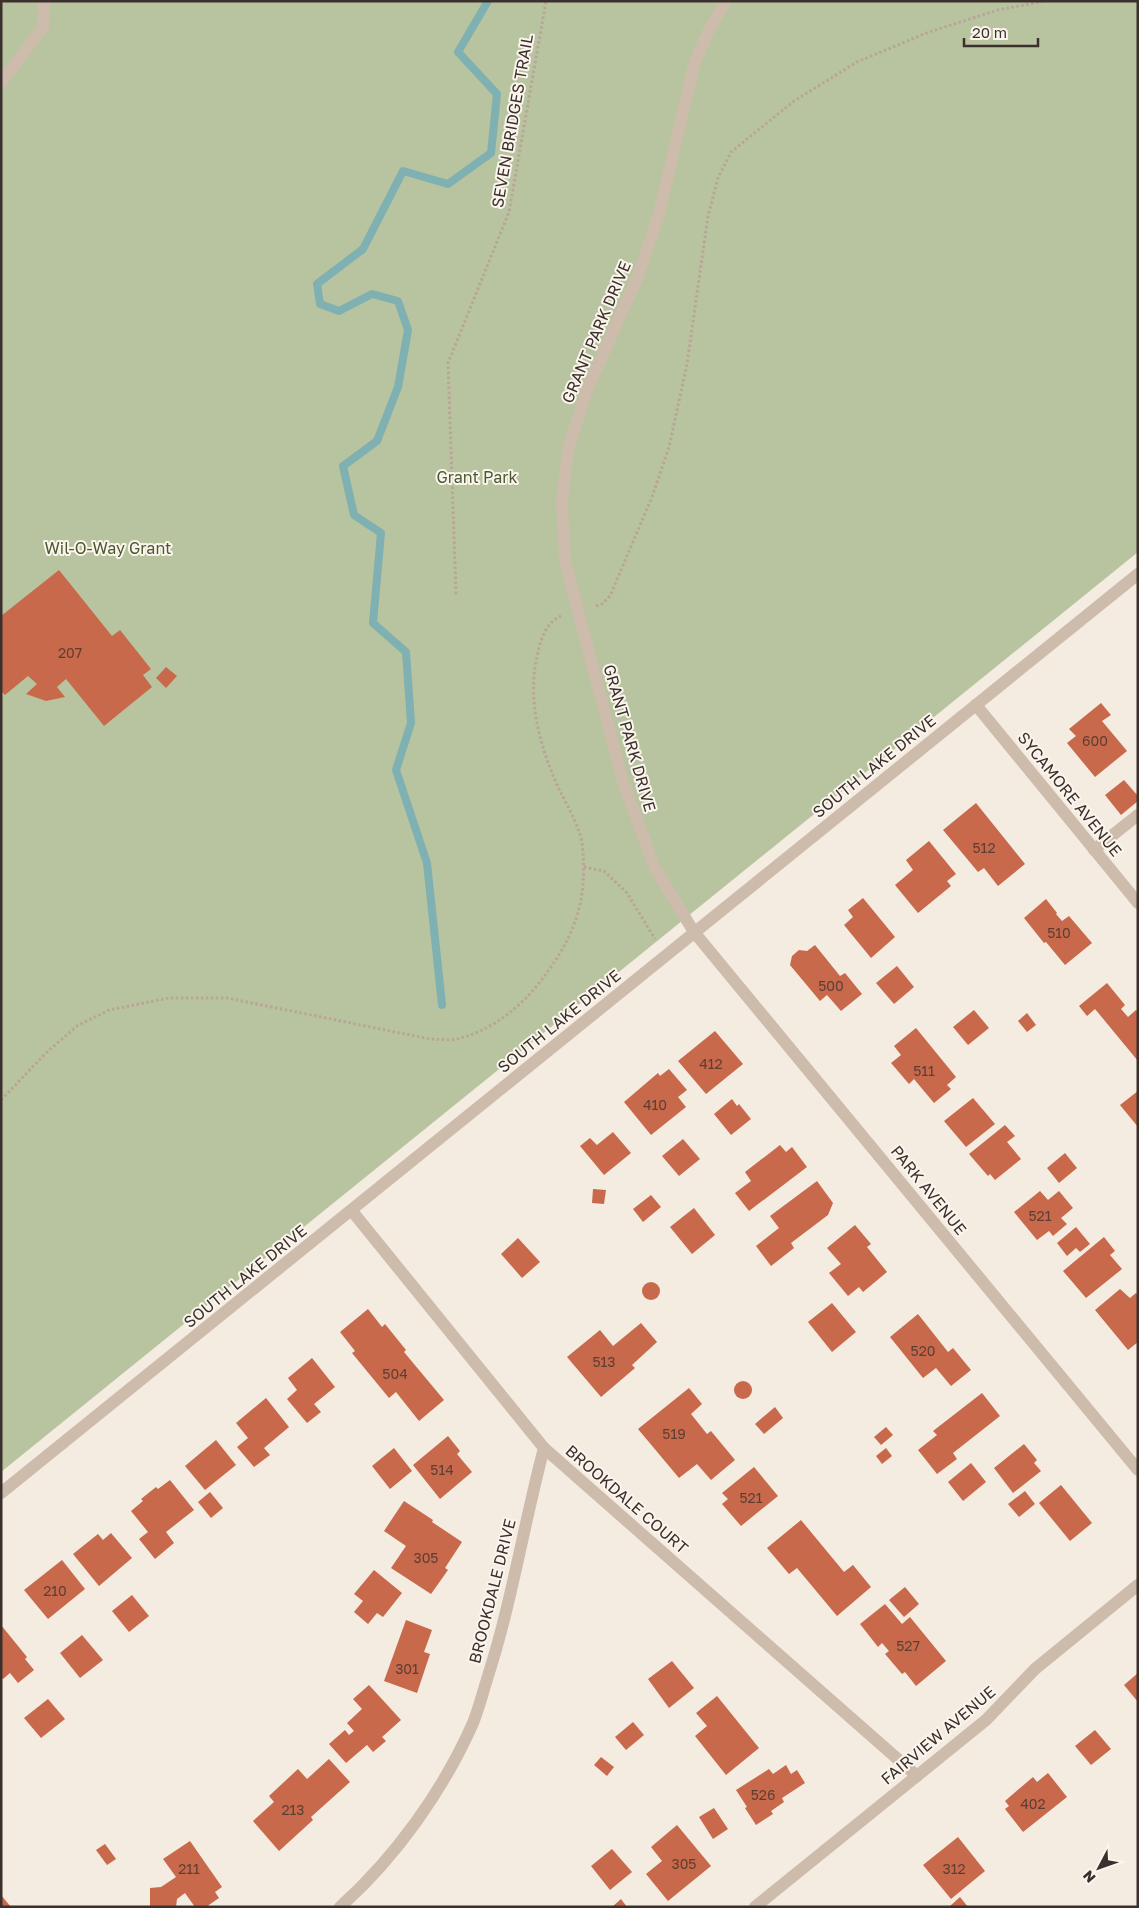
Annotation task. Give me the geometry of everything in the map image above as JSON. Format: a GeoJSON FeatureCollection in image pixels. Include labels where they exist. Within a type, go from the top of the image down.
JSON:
{"type":"FeatureCollection","features":[{"type":"Feature","properties":{"kind":"street"},"geometry":{"type":"LineString","coordinates":[[1,83],[44,27],[44,1]]}},
{"type":"Feature","properties":{"kind":"street","name":"GRANT PARK DRIVE"},"geometry":{"type":"LineString","coordinates":[[694,932],[655,868],[623,782],[566,561],[562,503],[568,450],[587,390],[638,276],[659,214],[694,66],[708,32],[726,1]]}},
{"type":"Feature","properties":{"kind":"street","name":"SOUTH LAKE DRIVE"},"geometry":{"type":"LineString","coordinates":[[1,1493],[1138,574]]}},
{"type":"Feature","properties":{"kind":"street","name":"SYCAMORE AVENUE"},"geometry":{"type":"LineString","coordinates":[[976,704],[1138,903]]}},
{"type":"Feature","properties":{"kind":"street"},"geometry":{"type":"LineString","coordinates":[[1094,850],[1138,815]]}},
{"type":"Feature","properties":{"kind":"street","name":"PARK AVENUE"},"geometry":{"type":"LineString","coordinates":[[694,932],[1138,1470]]}},
{"type":"Feature","properties":{"kind":"street","name":"BROOKDALE COURT"},"geometry":{"type":"LineString","coordinates":[[352,1211],[544,1448],[917,1776]]}},
{"type":"Feature","properties":{"kind":"street","name":"BROOKDALE DRIVE"},"geometry":{"type":"LineString","coordinates":[[340,1907],[387,1860],[438,1790],[473,1723],[502,1632],[531,1497],[544,1448]]}},
{"type":"Feature","properties":{"kind":"street","name":"FAIRVIEW AVENUE"},"geometry":{"type":"LineString","coordinates":[[755,1907],[986,1720],[1035,1669],[1138,1584]]}},
{"type":"Feature","properties":{"kind":"path","name":"SEVEN BRIDGES TRAIL"},"geometry":{"type":"LineString","coordinates":[[456,594],[448,363],[509,212],[546,1]]}},
{"type":"Feature","properties":{"kind":"path"},"geometry":{"type":"LineString","coordinates":[[592,607],[602,604],[610,596],[652,497],[669,447],[687,364],[708,216],[718,178],[731,152],[794,101],[856,62],[929,32],[998,10],[1045,1]]}},
{"type":"Feature","properties":{"kind":"path"},"geometry":{"type":"LineString","coordinates":[[1,1100],[47,1052],[76,1026],[109,1010],[169,998],[227,998],[430,1039],[456,1040],[498,1022],[530,994],[554,965],[570,936],[582,905],[584,868],[582,840],[553,776],[542,745],[534,706],[534,668],[540,642],[552,620],[561,616]]}},
{"type":"Feature","properties":{"kind":"path"},"geometry":{"type":"LineString","coordinates":[[584,868],[604,871],[627,893],[655,939]]}},
{"type":"Feature","properties":{"kind":"green space","name":"Grant Park"},"geometry":{"type":"Polygon","coordinates":[[[1,1],[1138,1],[1138,552],[1,1472],[1,1]]]}},
{"type":"Feature","properties":{"kind":"building"},"geometry":{"type":"Polygon","coordinates":[[[59,570],[112,636],[120,630],[151,669],[143,675],[152,687],[104,726],[66,679],[57,687],[65,697],[46,701],[26,694],[37,684],[28,676],[5,695],[1,691],[1,616],[59,570]]]}},
{"type":"Feature","properties":{"kind":"building"},"geometry":{"type":"Polygon","coordinates":[[[166,667],[177,676],[166,688],[156,678],[166,667]]]}},
{"type":"Feature","properties":{"kind":"building"},"geometry":{"type":"Polygon","coordinates":[[[1101,703],[1111,715],[1102,721],[1127,751],[1095,777],[1067,743],[1076,736],[1069,729],[1101,703]]]}},
{"type":"Feature","properties":{"kind":"building"},"geometry":{"type":"Polygon","coordinates":[[[1124,780],[1138,796],[1138,801],[1121,815],[1105,795],[1124,780]]]}},
{"type":"Feature","properties":{"kind":"building"},"geometry":{"type":"Polygon","coordinates":[[[976,803],[1025,864],[998,886],[984,868],[978,872],[943,830],[976,803]]]}},
{"type":"Feature","properties":{"kind":"building"},"geometry":{"type":"Polygon","coordinates":[[[929,841],[956,874],[947,881],[951,886],[918,913],[895,885],[913,870],[906,860],[929,841]]]}},
{"type":"Feature","properties":{"kind":"building"},"geometry":{"type":"Polygon","coordinates":[[[863,898],[895,937],[871,958],[844,925],[853,917],[848,910],[863,898]]]}},
{"type":"Feature","properties":{"kind":"building"},"geometry":{"type":"Polygon","coordinates":[[[1046,899],[1062,921],[1069,916],[1092,943],[1065,965],[1024,918],[1046,899]]]}},
{"type":"Feature","properties":{"kind":"building"},"geometry":{"type":"Polygon","coordinates":[[[815,945],[840,976],[845,973],[862,994],[841,1011],[827,995],[820,1001],[790,965],[792,956],[799,950],[807,951],[815,945]]]}},
{"type":"Feature","properties":{"kind":"building"},"geometry":{"type":"Polygon","coordinates":[[[897,966],[914,987],[894,1004],[876,983],[897,966]]]}},
{"type":"Feature","properties":{"kind":"building"},"geometry":{"type":"Polygon","coordinates":[[[1107,983],[1125,1005],[1121,1009],[1128,1017],[1136,1010],[1138,1012],[1138,1061],[1095,1009],[1087,1016],[1079,1006],[1107,983]]]}},
{"type":"Feature","properties":{"kind":"building"},"geometry":{"type":"Polygon","coordinates":[[[974,1010],[989,1028],[968,1045],[953,1027],[974,1010]]]}},
{"type":"Feature","properties":{"kind":"building"},"geometry":{"type":"Polygon","coordinates":[[[1027,1013],[1036,1025],[1027,1032],[1018,1021],[1027,1013]]]}},
{"type":"Feature","properties":{"kind":"building"},"geometry":{"type":"Polygon","coordinates":[[[916,1028],[956,1077],[947,1085],[951,1089],[934,1103],[914,1079],[909,1084],[891,1063],[901,1055],[894,1046],[916,1028]]]}},
{"type":"Feature","properties":{"kind":"building"},"geometry":{"type":"Polygon","coordinates":[[[715,1031],[743,1064],[706,1094],[678,1061],[715,1031]]]}},
{"type":"Feature","properties":{"kind":"building"},"geometry":{"type":"Polygon","coordinates":[[[669,1069],[687,1090],[678,1097],[686,1107],[651,1135],[624,1102],[658,1073],[660,1076],[669,1069]]]}},
{"type":"Feature","properties":{"kind":"building"},"geometry":{"type":"Polygon","coordinates":[[[1138,1091],[1138,1127],[1120,1105],[1138,1091]]]}},
{"type":"Feature","properties":{"kind":"building"},"geometry":{"type":"Polygon","coordinates":[[[973,1098],[995,1124],[966,1147],[944,1121],[973,1098]]]}},
{"type":"Feature","properties":{"kind":"building"},"geometry":{"type":"Polygon","coordinates":[[[732,1099],[737,1106],[739,1104],[751,1119],[731,1135],[714,1114],[732,1099]]]}},
{"type":"Feature","properties":{"kind":"building"},"geometry":{"type":"Polygon","coordinates":[[[1005,1125],[1015,1136],[1007,1142],[1021,1159],[995,1180],[990,1174],[988,1176],[969,1154],[1005,1125]]]}},
{"type":"Feature","properties":{"kind":"building"},"geometry":{"type":"Polygon","coordinates":[[[613,1132],[631,1153],[604,1175],[580,1146],[590,1138],[597,1145],[613,1132]]]}},
{"type":"Feature","properties":{"kind":"building"},"geometry":{"type":"Polygon","coordinates":[[[683,1139],[700,1159],[679,1176],[662,1156],[683,1139]]]}},
{"type":"Feature","properties":{"kind":"building"},"geometry":{"type":"Polygon","coordinates":[[[780,1145],[786,1152],[792,1147],[807,1167],[749,1211],[735,1193],[751,1181],[745,1172],[780,1145]]]}},
{"type":"Feature","properties":{"kind":"building"},"geometry":{"type":"Polygon","coordinates":[[[1065,1153],[1077,1168],[1059,1183],[1047,1168],[1065,1153]]]}},
{"type":"Feature","properties":{"kind":"building"},"geometry":{"type":"Polygon","coordinates":[[[817,1181],[833,1203],[828,1215],[791,1243],[794,1248],[771,1266],[756,1246],[779,1228],[770,1216],[817,1181]]]}},
{"type":"Feature","properties":{"kind":"building"},"geometry":{"type":"Polygon","coordinates":[[[593,1189],[606,1190],[604,1204],[592,1203],[593,1189]]]}},
{"type":"Feature","properties":{"kind":"building"},"geometry":{"type":"Polygon","coordinates":[[[1040,1191],[1048,1200],[1059,1191],[1073,1208],[1061,1218],[1067,1224],[1053,1236],[1049,1231],[1037,1240],[1014,1212],[1040,1191]]]}},
{"type":"Feature","properties":{"kind":"building"},"geometry":{"type":"Polygon","coordinates":[[[651,1195],[661,1207],[643,1222],[633,1209],[651,1195]]]}},
{"type":"Feature","properties":{"kind":"building"},"geometry":{"type":"Polygon","coordinates":[[[694,1208],[715,1235],[692,1254],[670,1227],[694,1208]]]}},
{"type":"Feature","properties":{"kind":"building"},"geometry":{"type":"Polygon","coordinates":[[[855,1225],[871,1244],[867,1247],[887,1272],[863,1292],[859,1287],[848,1296],[829,1273],[841,1264],[827,1248],[855,1225]]]}},
{"type":"Feature","properties":{"kind":"building"},"geometry":{"type":"Polygon","coordinates":[[[1076,1227],[1090,1244],[1080,1252],[1076,1248],[1067,1256],[1057,1243],[1076,1227]]]}},
{"type":"Feature","properties":{"kind":"building"},"geometry":{"type":"Polygon","coordinates":[[[1104,1237],[1115,1251],[1110,1255],[1122,1269],[1086,1298],[1063,1271],[1104,1237]]]}},
{"type":"Feature","properties":{"kind":"building"},"geometry":{"type":"Polygon","coordinates":[[[518,1238],[540,1262],[522,1278],[501,1254],[518,1238]]]}},
{"type":"Feature","properties":{"kind":"building"},"geometry":{"type":"Polygon","coordinates":[[[647,1282],[655,1282],[660,1287],[658,1298],[647,1300],[642,1295],[642,1287],[647,1282]]]}},
{"type":"Feature","properties":{"kind":"building"},"geometry":{"type":"Polygon","coordinates":[[[1120,1289],[1130,1298],[1136,1293],[1138,1295],[1138,1342],[1128,1350],[1095,1310],[1120,1289]]]}},
{"type":"Feature","properties":{"kind":"building"},"geometry":{"type":"Polygon","coordinates":[[[832,1303],[856,1332],[832,1352],[808,1322],[832,1303]]]}},
{"type":"Feature","properties":{"kind":"building"},"geometry":{"type":"Polygon","coordinates":[[[368,1309],[382,1327],[385,1324],[406,1350],[404,1352],[444,1400],[419,1421],[396,1392],[389,1398],[352,1353],[355,1351],[340,1332],[368,1309]]]}},
{"type":"Feature","properties":{"kind":"building"},"geometry":{"type":"Polygon","coordinates":[[[918,1314],[948,1352],[953,1348],[971,1370],[951,1386],[936,1368],[923,1378],[890,1337],[918,1314]]]}},
{"type":"Feature","properties":{"kind":"building"},"geometry":{"type":"Polygon","coordinates":[[[641,1323],[657,1342],[632,1365],[635,1368],[601,1397],[567,1357],[600,1330],[613,1346],[641,1323]]]}},
{"type":"Feature","properties":{"kind":"building"},"geometry":{"type":"Polygon","coordinates":[[[312,1358],[335,1387],[314,1404],[321,1412],[307,1423],[287,1399],[297,1390],[288,1378],[312,1358]]]}},
{"type":"Feature","properties":{"kind":"building"},"geometry":{"type":"Polygon","coordinates":[[[743,1381],[749,1384],[752,1390],[749,1396],[743,1399],[737,1396],[734,1390],[737,1384],[743,1381]]]}},
{"type":"Feature","properties":{"kind":"building"},"geometry":{"type":"Polygon","coordinates":[[[689,1388],[702,1404],[691,1414],[707,1434],[711,1431],[735,1460],[711,1480],[697,1464],[679,1478],[638,1429],[689,1388]]]}},
{"type":"Feature","properties":{"kind":"building"},"geometry":{"type":"Polygon","coordinates":[[[982,1393],[1000,1416],[953,1453],[957,1459],[937,1474],[918,1450],[937,1435],[933,1431],[982,1393]]]}},
{"type":"Feature","properties":{"kind":"building"},"geometry":{"type":"Polygon","coordinates":[[[266,1398],[289,1427],[264,1448],[270,1455],[254,1467],[237,1447],[248,1438],[236,1423],[266,1398]]]}},
{"type":"Feature","properties":{"kind":"building"},"geometry":{"type":"Polygon","coordinates":[[[775,1407],[783,1418],[764,1434],[755,1424],[775,1407]]]}},
{"type":"Feature","properties":{"kind":"building"},"geometry":{"type":"Polygon","coordinates":[[[886,1427],[893,1435],[881,1445],[874,1437],[886,1427]]]}},
{"type":"Feature","properties":{"kind":"building"},"geometry":{"type":"Polygon","coordinates":[[[448,1436],[460,1451],[457,1454],[472,1472],[440,1499],[413,1465],[448,1436]]]}},
{"type":"Feature","properties":{"kind":"building"},"geometry":{"type":"Polygon","coordinates":[[[216,1440],[236,1465],[205,1490],[185,1466],[216,1440]]]}},
{"type":"Feature","properties":{"kind":"building"},"geometry":{"type":"Polygon","coordinates":[[[1024,1444],[1037,1460],[1034,1463],[1041,1471],[1013,1493],[994,1468],[1024,1444]]]}},
{"type":"Feature","properties":{"kind":"building"},"geometry":{"type":"Polygon","coordinates":[[[394,1448],[412,1471],[390,1489],[372,1466],[394,1448]]]}},
{"type":"Feature","properties":{"kind":"building"},"geometry":{"type":"Polygon","coordinates":[[[886,1448],[892,1456],[882,1464],[876,1456],[886,1448]]]}},
{"type":"Feature","properties":{"kind":"building"},"geometry":{"type":"Polygon","coordinates":[[[971,1463],[986,1482],[963,1501],[948,1482],[971,1463]]]}},
{"type":"Feature","properties":{"kind":"building"},"geometry":{"type":"Polygon","coordinates":[[[754,1467],[778,1496],[741,1526],[722,1504],[728,1499],[722,1493],[754,1467]]]}},
{"type":"Feature","properties":{"kind":"building"},"geometry":{"type":"Polygon","coordinates":[[[170,1480],[194,1510],[166,1532],[174,1543],[155,1559],[139,1539],[148,1532],[131,1511],[143,1501],[141,1499],[156,1487],[158,1489],[170,1480]]]}},
{"type":"Feature","properties":{"kind":"building"},"geometry":{"type":"Polygon","coordinates":[[[1061,1485],[1092,1523],[1070,1541],[1039,1503],[1061,1485]]]}},
{"type":"Feature","properties":{"kind":"building"},"geometry":{"type":"Polygon","coordinates":[[[1025,1491],[1035,1504],[1019,1517],[1008,1504],[1025,1491]]]}},
{"type":"Feature","properties":{"kind":"building"},"geometry":{"type":"Polygon","coordinates":[[[210,1492],[223,1508],[211,1518],[198,1502],[210,1492]]]}},
{"type":"Feature","properties":{"kind":"building"},"geometry":{"type":"Polygon","coordinates":[[[404,1501],[462,1542],[445,1568],[448,1570],[431,1594],[391,1568],[406,1546],[384,1531],[404,1501]]]}},
{"type":"Feature","properties":{"kind":"building"},"geometry":{"type":"Polygon","coordinates":[[[801,1520],[844,1572],[853,1565],[871,1587],[837,1616],[797,1568],[789,1574],[767,1548],[801,1520]]]}},
{"type":"Feature","properties":{"kind":"building"},"geometry":{"type":"Polygon","coordinates":[[[111,1533],[132,1558],[99,1586],[73,1554],[98,1534],[103,1540],[111,1533]]]}},
{"type":"Feature","properties":{"kind":"building"},"geometry":{"type":"Polygon","coordinates":[[[62,1560],[85,1589],[48,1619],[24,1590],[62,1560]]]}},
{"type":"Feature","properties":{"kind":"building"},"geometry":{"type":"Polygon","coordinates":[[[374,1570],[402,1593],[383,1617],[377,1613],[368,1624],[354,1612],[363,1601],[354,1594],[374,1570]]]}},
{"type":"Feature","properties":{"kind":"building"},"geometry":{"type":"Polygon","coordinates":[[[905,1587],[919,1604],[904,1617],[889,1600],[905,1587]]]}},
{"type":"Feature","properties":{"kind":"building"},"geometry":{"type":"Polygon","coordinates":[[[132,1595],[149,1616],[129,1632],[112,1611],[132,1595]]]}},
{"type":"Feature","properties":{"kind":"building"},"geometry":{"type":"Polygon","coordinates":[[[885,1604],[902,1624],[910,1617],[946,1661],[916,1686],[905,1672],[902,1674],[885,1654],[889,1651],[882,1643],[878,1647],[860,1624],[885,1604]]]}},
{"type":"Feature","properties":{"kind":"building"},"geometry":{"type":"Polygon","coordinates":[[[406,1620],[432,1630],[424,1652],[430,1654],[417,1693],[384,1681],[406,1620]]]}},
{"type":"Feature","properties":{"kind":"building"},"geometry":{"type":"Polygon","coordinates":[[[1,1625],[27,1657],[25,1659],[34,1670],[18,1683],[10,1673],[3,1679],[1,1678],[1,1625]]]}},
{"type":"Feature","properties":{"kind":"building"},"geometry":{"type":"Polygon","coordinates":[[[82,1635],[103,1660],[80,1678],[60,1653],[82,1635]]]}},
{"type":"Feature","properties":{"kind":"building"},"geometry":{"type":"Polygon","coordinates":[[[672,1661],[694,1688],[669,1708],[648,1679],[672,1661]]]}},
{"type":"Feature","properties":{"kind":"building"},"geometry":{"type":"Polygon","coordinates":[[[1138,1673],[1138,1702],[1124,1685],[1138,1673]]]}},
{"type":"Feature","properties":{"kind":"building"},"geometry":{"type":"Polygon","coordinates":[[[369,1685],[401,1720],[382,1737],[386,1741],[373,1752],[367,1745],[346,1763],[329,1744],[345,1730],[349,1735],[354,1731],[347,1723],[362,1709],[353,1699],[369,1685]]]}},
{"type":"Feature","properties":{"kind":"building"},"geometry":{"type":"Polygon","coordinates":[[[717,1696],[759,1748],[726,1775],[695,1736],[707,1726],[696,1713],[717,1696]]]}},
{"type":"Feature","properties":{"kind":"building"},"geometry":{"type":"Polygon","coordinates":[[[48,1699],[65,1719],[41,1738],[24,1718],[48,1699]]]}},
{"type":"Feature","properties":{"kind":"building"},"geometry":{"type":"Polygon","coordinates":[[[633,1722],[644,1735],[626,1750],[615,1737],[633,1722]]]}},
{"type":"Feature","properties":{"kind":"building"},"geometry":{"type":"Polygon","coordinates":[[[1095,1730],[1111,1749],[1091,1765],[1075,1746],[1095,1730]]]}},
{"type":"Feature","properties":{"kind":"building"},"geometry":{"type":"Polygon","coordinates":[[[601,1757],[614,1767],[607,1776],[594,1765],[601,1757]]]}},
{"type":"Feature","properties":{"kind":"building"},"geometry":{"type":"Polygon","coordinates":[[[329,1759],[350,1782],[311,1817],[313,1820],[279,1851],[253,1821],[274,1802],[269,1796],[298,1769],[307,1779],[329,1759]]]}},
{"type":"Feature","properties":{"kind":"building"},"geometry":{"type":"Polygon","coordinates":[[[786,1765],[791,1774],[797,1770],[805,1783],[782,1798],[784,1802],[771,1811],[773,1814],[756,1825],[736,1790],[769,1769],[773,1774],[786,1765]]]}},
{"type":"Feature","properties":{"kind":"building"},"geometry":{"type":"Polygon","coordinates":[[[1048,1773],[1067,1797],[1023,1832],[1005,1809],[1009,1806],[1005,1801],[1033,1777],[1037,1782],[1048,1773]]]}},
{"type":"Feature","properties":{"kind":"building"},"geometry":{"type":"Polygon","coordinates":[[[714,1808],[728,1829],[713,1839],[699,1817],[714,1808]]]}},
{"type":"Feature","properties":{"kind":"building"},"geometry":{"type":"Polygon","coordinates":[[[677,1825],[711,1866],[668,1901],[646,1874],[662,1861],[651,1847],[677,1825]]]}},
{"type":"Feature","properties":{"kind":"building"},"geometry":{"type":"Polygon","coordinates":[[[958,1837],[985,1871],[951,1899],[923,1865],[958,1837]]]}},
{"type":"Feature","properties":{"kind":"building"},"geometry":{"type":"Polygon","coordinates":[[[190,1841],[222,1887],[215,1892],[219,1898],[206,1907],[195,1907],[185,1893],[177,1899],[176,1907],[150,1907],[150,1888],[161,1887],[176,1877],[163,1859],[190,1841]]]}},
{"type":"Feature","properties":{"kind":"building"},"geometry":{"type":"Polygon","coordinates":[[[105,1844],[116,1859],[107,1865],[96,1850],[105,1844]]]}},
{"type":"Feature","properties":{"kind":"building"},"geometry":{"type":"Polygon","coordinates":[[[612,1849],[632,1872],[610,1890],[591,1866],[612,1849]]]}},
{"type":"Feature","properties":{"kind":"building"},"geometry":{"type":"Polygon","coordinates":[[[1,1895],[11,1907],[1,1907],[1,1895]]]}},
{"type":"Feature","properties":{"kind":"building"},"geometry":{"type":"Polygon","coordinates":[[[960,1897],[968,1907],[949,1907],[960,1897]]]}},
{"type":"Feature","properties":{"kind":"building"},"geometry":{"type":"Polygon","coordinates":[[[621,1899],[627,1907],[612,1907],[621,1899]]]}},
{"type":"Feature","properties":{"kind":"waterway"},"geometry":{"type":"LineString","coordinates":[[442,1005],[427,863],[396,770],[411,723],[406,652],[373,623],[381,533],[354,515],[343,466],[377,441],[398,387],[408,330],[398,301],[372,294],[339,311],[320,304],[317,284],[363,249],[403,171],[448,184],[491,153],[497,94],[458,52],[488,1]]}},
{"type":"Feature","properties":{"kind":"park label","name":"Wil-O-Way Grant"},"geometry":{"type":"Point","coordinates":[108,548]}}]}
